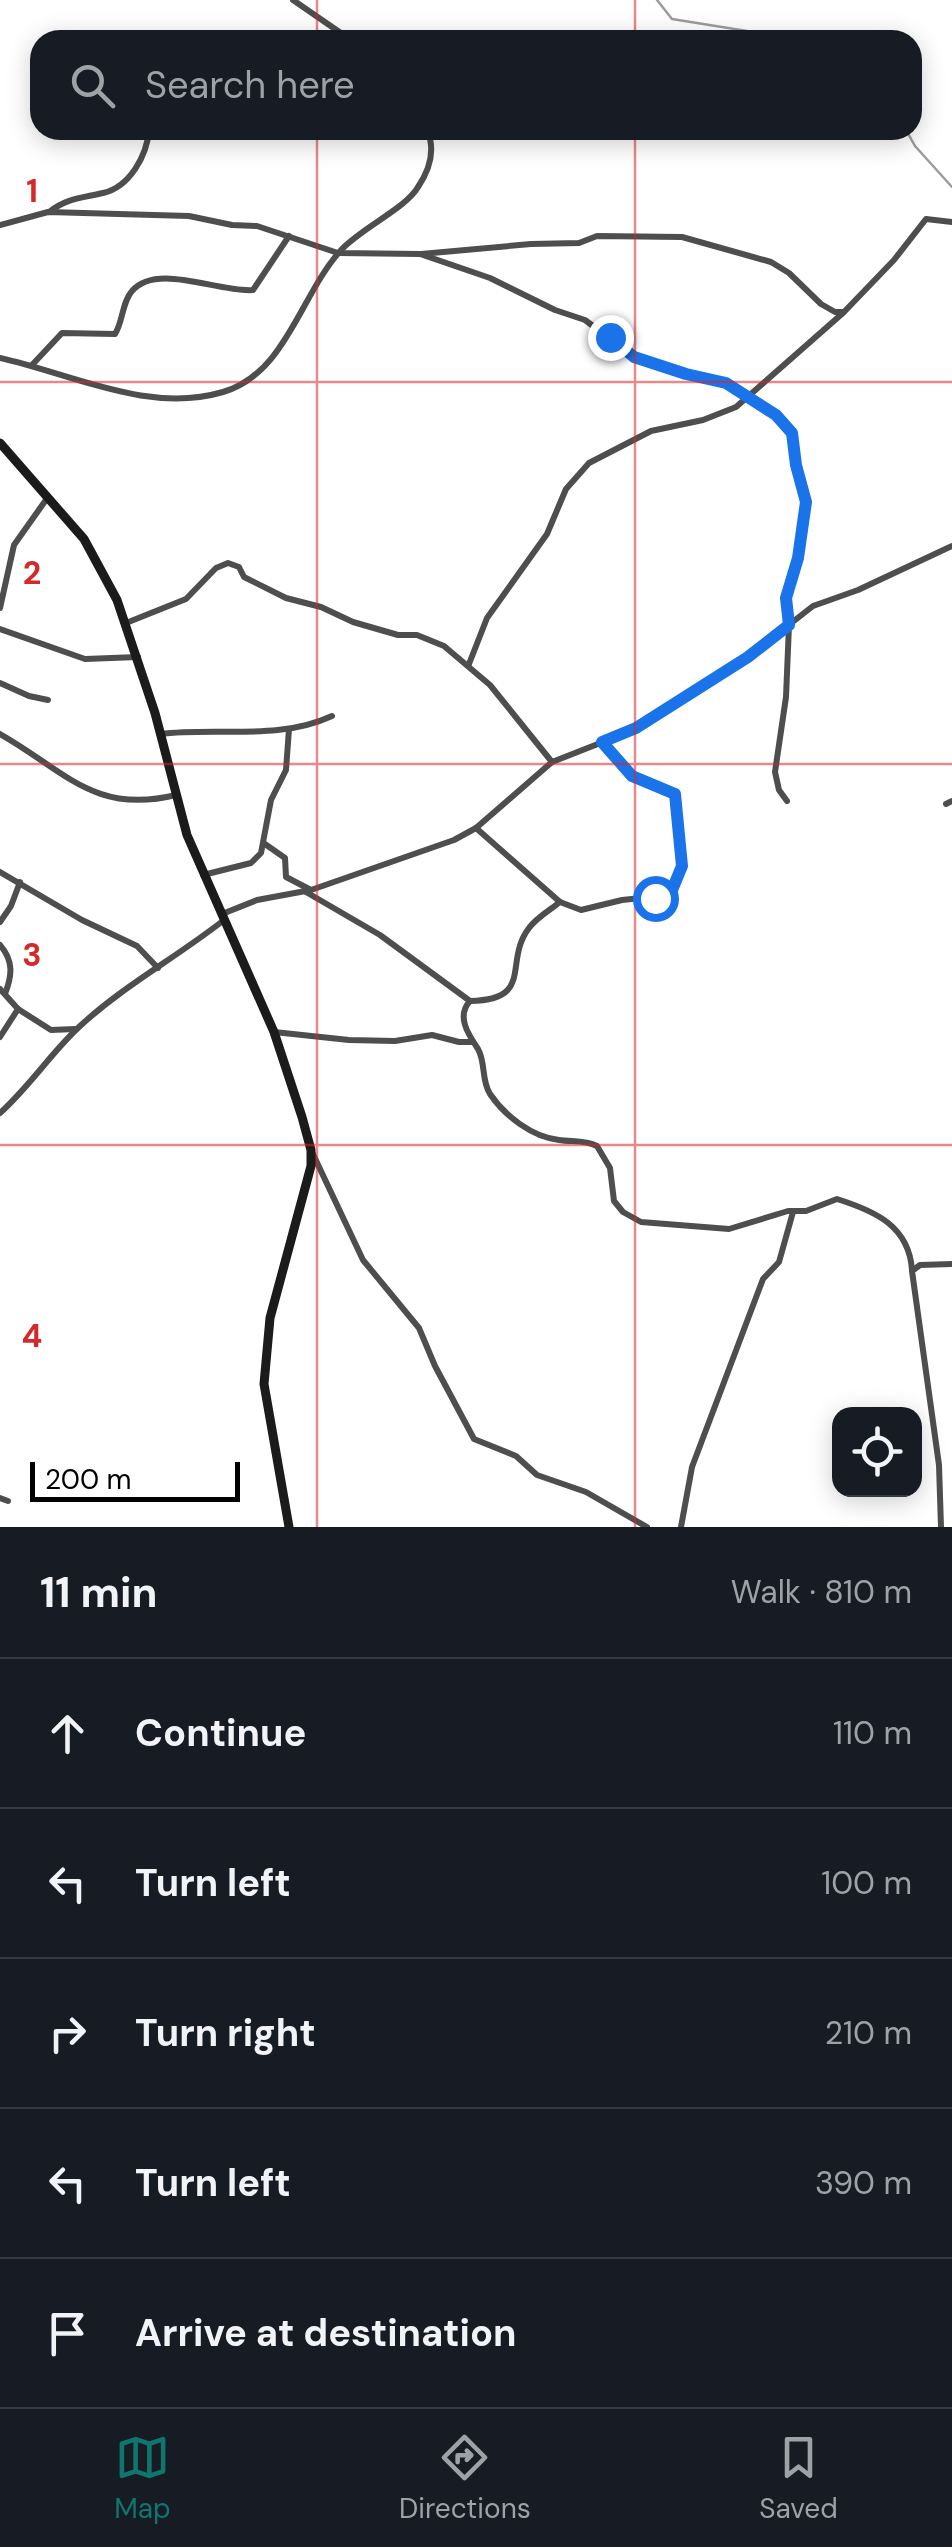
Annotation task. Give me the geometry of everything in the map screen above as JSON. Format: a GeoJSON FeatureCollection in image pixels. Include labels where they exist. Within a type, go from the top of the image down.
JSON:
{"type":"FeatureCollection","features":[{"type":"Feature","properties":{"kind":"street"},"geometry":{"type":"LineString","coordinates":[[293,0],[336,30]]}},
{"type":"Feature","properties":{"kind":"street"},"geometry":{"type":"LineString","coordinates":[[0,225],[48,212],[70,199],[105,193],[117,186],[146,154],[148,140]]}},
{"type":"Feature","properties":{"kind":"street"},"geometry":{"type":"LineString","coordinates":[[0,358],[150,399],[181,399],[223,392],[242,384],[275,353],[338,254],[372,222],[416,192],[432,150],[430,140]]}},
{"type":"Feature","properties":{"kind":"street"},"geometry":{"type":"LineString","coordinates":[[48,212],[202,217],[232,225],[257,226],[338,254],[420,254],[578,243],[597,236],[682,238],[771,262],[822,304],[835,312],[844,312]]}},
{"type":"Feature","properties":{"kind":"street"},"geometry":{"type":"LineString","coordinates":[[469,664],[487,618],[547,534],[566,489],[589,463],[651,431],[722,414],[746,398],[844,312],[894,260],[926,219],[952,222]]}},
{"type":"Feature","properties":{"kind":"street"},"geometry":{"type":"LineString","coordinates":[[32,365],[62,333],[114,334],[130,293],[151,280],[170,278],[253,290],[289,236]]}},
{"type":"Feature","properties":{"kind":"street"},"geometry":{"type":"LineString","coordinates":[[420,254],[490,278],[585,320],[634,357],[722,381],[776,415],[792,433],[796,465],[806,496],[798,558],[786,598],[786,697],[775,772],[776,783],[788,801]]}},
{"type":"Feature","properties":{"kind":"street"},"geometry":{"type":"LineString","coordinates":[[0,443],[84,540],[126,622],[187,835],[274,1032],[311,1150],[363,1260],[419,1328],[474,1439],[516,1456],[537,1476],[586,1492],[647,1527]]}},
{"type":"Feature","properties":{"kind":"street"},"geometry":{"type":"LineString","coordinates":[[0,608],[14,545],[49,496]]}},
{"type":"Feature","properties":{"kind":"street"},"geometry":{"type":"LineString","coordinates":[[0,546],[14,545]]}},
{"type":"Feature","properties":{"kind":"street"},"geometry":{"type":"LineString","coordinates":[[0,1112],[77,1029],[222,918],[257,900],[308,891],[438,847],[476,828],[552,762],[636,728],[748,657],[813,606],[858,590],[952,546]]}},
{"type":"Feature","properties":{"kind":"street"},"geometry":{"type":"LineString","coordinates":[[126,622],[186,599],[216,568],[228,563],[239,567],[244,577],[281,596],[398,636],[417,635],[443,645],[469,664],[504,700],[552,762]]}},
{"type":"Feature","properties":{"kind":"street"},"geometry":{"type":"LineString","coordinates":[[0,628],[85,659],[138,656]]}},
{"type":"Feature","properties":{"kind":"street"},"geometry":{"type":"LineString","coordinates":[[0,683],[48,700]]}},
{"type":"Feature","properties":{"kind":"street"},"geometry":{"type":"LineString","coordinates":[[160,734],[289,729],[310,726],[332,716]]}},
{"type":"Feature","properties":{"kind":"street"},"geometry":{"type":"LineString","coordinates":[[203,876],[251,863],[265,844],[274,792],[286,770],[289,729]]}},
{"type":"Feature","properties":{"kind":"street"},"geometry":{"type":"LineString","coordinates":[[0,734],[60,776],[104,795],[134,802],[176,795]]}},
{"type":"Feature","properties":{"kind":"street"},"geometry":{"type":"LineString","coordinates":[[476,828],[560,902],[581,910],[622,900],[666,898],[682,866],[675,794],[632,776],[602,742]]}},
{"type":"Feature","properties":{"kind":"street"},"geometry":{"type":"LineString","coordinates":[[265,844],[286,860],[286,877],[391,943],[470,1001],[494,1000],[510,987],[528,928],[560,902]]}},
{"type":"Feature","properties":{"kind":"street"},"geometry":{"type":"LineString","coordinates":[[0,872],[136,946],[158,968]]}},
{"type":"Feature","properties":{"kind":"street"},"geometry":{"type":"LineString","coordinates":[[0,922],[12,906],[20,882]]}},
{"type":"Feature","properties":{"kind":"street"},"geometry":{"type":"LineString","coordinates":[[0,946],[11,967],[2,992],[18,1009],[51,1030],[77,1029]]}},
{"type":"Feature","properties":{"kind":"street"},"geometry":{"type":"LineString","coordinates":[[470,1001],[463,1016],[483,1060],[486,1084],[493,1098],[535,1134],[597,1146],[612,1174],[612,1197],[634,1219],[722,1230],[806,1212],[837,1199],[880,1214],[906,1242],[939,1465],[940,1527]]}},
{"type":"Feature","properties":{"kind":"street"},"geometry":{"type":"LineString","coordinates":[[0,1036],[18,1009]]}},
{"type":"Feature","properties":{"kind":"street"},"geometry":{"type":"LineString","coordinates":[[274,1032],[349,1040],[395,1041],[432,1036],[473,1042]]}},
{"type":"Feature","properties":{"kind":"street"},"geometry":{"type":"LineString","coordinates":[[289,1527],[264,1384],[270,1318],[304,1198],[311,1150]]}},
{"type":"Feature","properties":{"kind":"street"},"geometry":{"type":"LineString","coordinates":[[681,1527],[700,1446],[764,1279],[780,1259],[792,1212]]}},
{"type":"Feature","properties":{"kind":"street"},"geometry":{"type":"LineString","coordinates":[[912,1270],[952,1264]]}},
{"type":"Feature","properties":{"kind":"waterway"},"geometry":{"type":"LineString","coordinates":[[657,0],[672,19],[741,30]]}},
{"type":"Feature","properties":{"kind":"waterway"},"geometry":{"type":"LineString","coordinates":[[912,140],[952,187]]}},
{"type":"Feature","properties":{"kind":"route"},"geometry":{"type":"LineString","coordinates":[[610,337],[634,357],[722,381],[776,415],[792,433],[796,465],[806,496],[798,558],[786,598],[789,625],[748,657],[636,728],[602,742],[632,776],[670,790],[678,801],[683,858],[680,875],[670,895],[655,898]]}}]}
